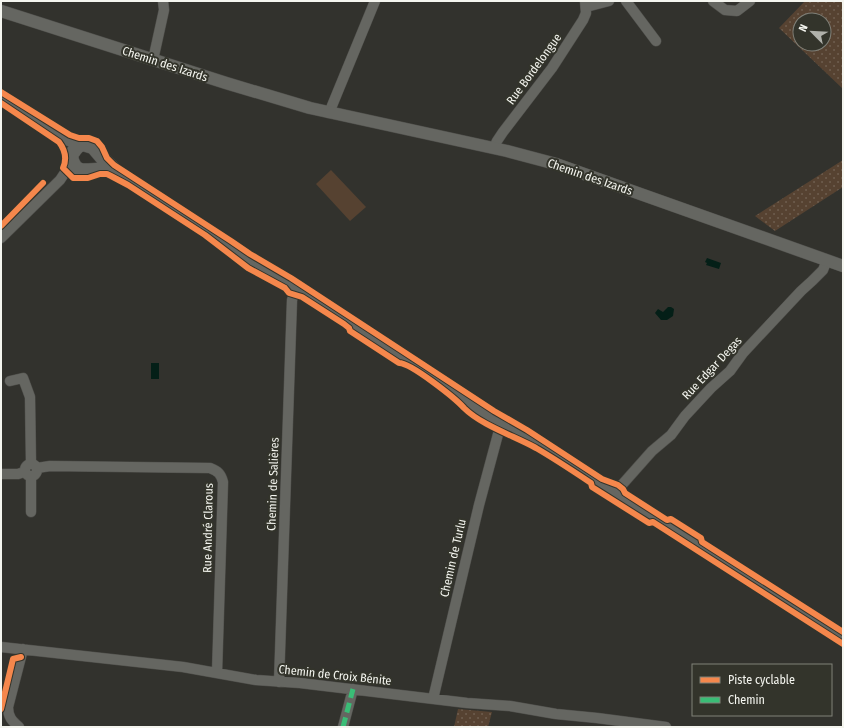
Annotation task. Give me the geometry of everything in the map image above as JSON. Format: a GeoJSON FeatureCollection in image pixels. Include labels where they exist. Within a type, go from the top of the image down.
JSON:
{"type":"FeatureCollection","features":[{"type":"Feature","properties":{"kind":"main road"},"geometry":{"type":"LineString","coordinates":[[1,98],[55,133],[93,147],[119,174],[213,234],[247,260],[296,288],[409,361],[486,415],[535,442],[843,638]]}},
{"type":"Feature","properties":{"kind":"main road"},"geometry":{"type":"LineString","coordinates":[[55,133],[72,158],[75,166],[87,170],[104,170],[119,174]]}},
{"type":"Feature","properties":{"kind":"main road"},"geometry":{"type":"LineString","coordinates":[[72,158],[74,150],[84,144]]}},
{"type":"Feature","properties":{"kind":"main road"},"geometry":{"type":"LineString","coordinates":[[87,170],[98,161],[97,152]]}},
{"type":"Feature","properties":{"kind":"street"},"geometry":{"type":"LineString","coordinates":[[152,60],[164,10],[163,1]]}},
{"type":"Feature","properties":{"kind":"street"},"geometry":{"type":"LineString","coordinates":[[330,113],[375,1]]}},
{"type":"Feature","properties":{"kind":"street"},"geometry":{"type":"LineString","coordinates":[[586,4],[609,1]]}},
{"type":"Feature","properties":{"kind":"street"},"geometry":{"type":"LineString","coordinates":[[626,1],[656,40]]}},
{"type":"Feature","properties":{"kind":"street"},"geometry":{"type":"LineString","coordinates":[[713,1],[725,10],[737,11],[750,1]]}},
{"type":"Feature","properties":{"kind":"street","name":"Rue Bordelongue"},"geometry":{"type":"LineString","coordinates":[[494,148],[503,132],[562,53],[583,20],[586,13],[586,4]]}},
{"type":"Feature","properties":{"kind":"street","name":"Chemin des Izards"},"geometry":{"type":"LineString","coordinates":[[1,11],[281,100],[330,113],[494,148],[556,164],[843,266]]}},
{"type":"Feature","properties":{"kind":"street"},"geometry":{"type":"LineString","coordinates":[[1,238],[60,180],[72,158]]}},
{"type":"Feature","properties":{"kind":"street"},"geometry":{"type":"LineString","coordinates":[[60,180],[87,170]]}},
{"type":"Feature","properties":{"kind":"street","name":"Rue Edgar Degas"},"geometry":{"type":"LineString","coordinates":[[616,493],[652,451],[671,435],[684,416],[730,371],[743,353],[796,296],[823,270],[827,260]]}},
{"type":"Feature","properties":{"kind":"street","name":"Chemin de Salières"},"geometry":{"type":"LineString","coordinates":[[279,682],[292,300],[296,288]]}},
{"type":"Feature","properties":{"kind":"street"},"geometry":{"type":"LineString","coordinates":[[10,381],[23,378],[30,397],[30,512]]}},
{"type":"Feature","properties":{"kind":"street","name":"Chemin de Turlu"},"geometry":{"type":"LineString","coordinates":[[433,699],[479,505],[501,423]]}},
{"type":"Feature","properties":{"kind":"street","name":"Rue André Clarous"},"geometry":{"type":"LineString","coordinates":[[1,474],[18,474],[50,466],[210,468],[218,471],[224,482],[217,673]]}},
{"type":"Feature","properties":{"kind":"street","name":"Chemin de Croix Bénite"},"geometry":{"type":"LineString","coordinates":[[1,647],[183,667],[256,680],[300,683],[483,705],[510,706],[556,714],[666,727]]}},
{"type":"Feature","properties":{"kind":"street"},"geometry":{"type":"LineString","coordinates":[[19,727],[10,719],[8,707],[23,649]]}},
{"type":"Feature","properties":{"kind":"street"},"geometry":{"type":"LineString","coordinates":[[343,727],[353,689]]}},
{"type":"Feature","properties":{"kind":"shaded area"},"geometry":{"type":"Polygon","coordinates":[[[805,1],[843,1],[843,89],[804,52],[832,52],[832,12],[794,12],[805,1]]]}},
{"type":"Feature","properties":{"kind":"shaded area"},"geometry":{"type":"Polygon","coordinates":[[[792,14],[792,40],[779,28],[792,14]]]}},
{"type":"Feature","properties":{"kind":"shaded area"},"geometry":{"type":"Polygon","coordinates":[[[843,160],[843,187],[775,231],[755,216],[843,160]]]}},
{"type":"Feature","properties":{"kind":"shaded area"},"geometry":{"type":"Polygon","coordinates":[[[331,170],[366,207],[350,221],[316,184],[331,170]]]}},
{"type":"Feature","properties":{"kind":"shaded area"},"geometry":{"type":"Polygon","coordinates":[[[707,258],[721,263],[719,269],[706,265],[707,263],[705,262],[707,258]]]}},
{"type":"Feature","properties":{"kind":"shaded area"},"geometry":{"type":"Polygon","coordinates":[[[668,307],[674,309],[673,316],[667,320],[661,320],[655,313],[658,309],[663,312],[668,307]]]}},
{"type":"Feature","properties":{"kind":"shaded area"},"geometry":{"type":"Polygon","coordinates":[[[151,363],[159,363],[159,379],[151,379],[151,363]]]}},
{"type":"Feature","properties":{"kind":"shaded area"},"geometry":{"type":"Polygon","coordinates":[[[458,709],[492,712],[488,727],[454,727],[458,709]]]}},
{"type":"Feature","properties":{"kind":"marked path"},"geometry":{"type":"LineString","coordinates":[[343,727],[353,689]]}},
{"type":"Feature","properties":{"kind":"cycle path"},"geometry":{"type":"LineString","coordinates":[[1,92],[70,135],[97,141],[102,147],[107,158],[114,165],[250,254],[291,278],[494,411],[527,430],[602,479],[618,485],[625,493],[667,520],[671,519],[701,538],[702,542],[843,632]]}},
{"type":"Feature","properties":{"kind":"cycle path"},"geometry":{"type":"LineString","coordinates":[[1,103],[59,142],[65,155],[63,168],[73,178],[88,178],[100,174],[107,174],[128,185],[205,235],[248,268],[285,288],[289,293],[302,297],[344,324],[350,331],[399,363],[413,369],[443,389],[479,420],[550,456],[591,483],[592,487],[649,523],[653,522],[843,644]]}},
{"type":"Feature","properties":{"kind":"cycle path"},"geometry":{"type":"LineString","coordinates":[[1,226],[43,183]]}},
{"type":"Feature","properties":{"kind":"cycle path"},"geometry":{"type":"LineString","coordinates":[[1,709],[13,659],[21,657]]}}]}
